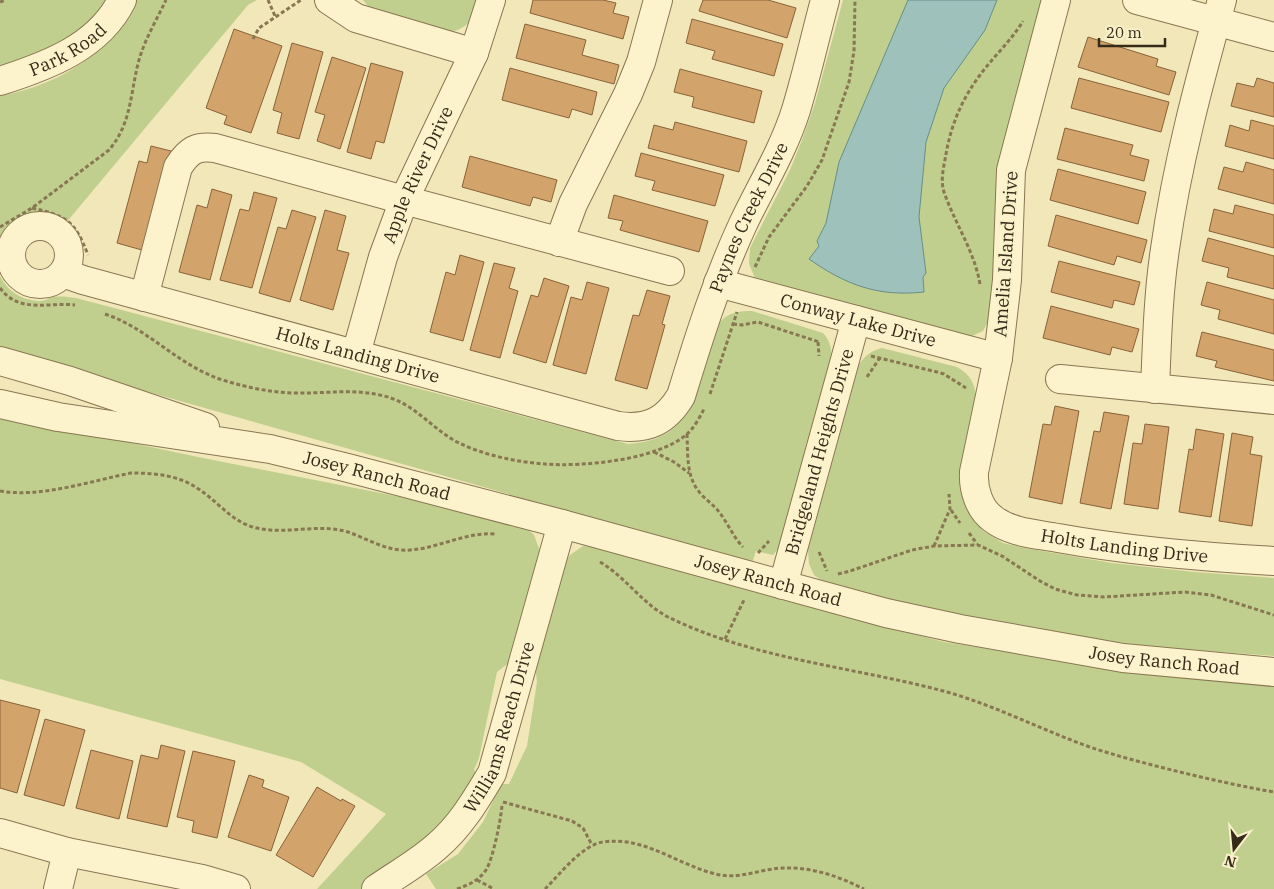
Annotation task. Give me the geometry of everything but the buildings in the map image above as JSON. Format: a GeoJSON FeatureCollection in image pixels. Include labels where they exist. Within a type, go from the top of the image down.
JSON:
{"type":"FeatureCollection","features":[{"type":"Feature","properties":{"kind":"street","name":"Park Road"},"geometry":{"type":"LineString","coordinates":[[0,81],[36,69],[70,54],[97,32],[118,8],[122,0]]}},
{"type":"Feature","properties":{"kind":"street"},"geometry":{"type":"LineString","coordinates":[[329,0],[356,18],[474,53]]}},
{"type":"Feature","properties":{"kind":"street","name":"Apple River Drive"},"geometry":{"type":"LineString","coordinates":[[356,354],[383,257],[404,200],[474,53],[491,0]]}},
{"type":"Feature","properties":{"kind":"street"},"geometry":{"type":"LineString","coordinates":[[559,242],[573,204],[628,94],[641,62],[658,0]]}},
{"type":"Feature","properties":{"kind":"street","name":"Paynes Creek Drive"},"geometry":{"type":"LineString","coordinates":[[655,423],[674,408],[681,396],[707,311],[718,283],[744,223],[776,161],[796,111],[825,0]]}},
{"type":"Feature","properties":{"kind":"street","name":"Amelia Island Drive"},"geometry":{"type":"LineString","coordinates":[[983,508],[973,485],[974,472],[998,358],[1007,280],[1011,170],[1056,0]]}},
{"type":"Feature","properties":{"kind":"street"},"geometry":{"type":"LineString","coordinates":[[1137,0],[1219,11],[1274,37]]}},
{"type":"Feature","properties":{"kind":"street"},"geometry":{"type":"LineString","coordinates":[[1155,389],[1164,250],[1187,128],[1219,11]]}},
{"type":"Feature","properties":{"kind":"street"},"geometry":{"type":"LineString","coordinates":[[144,297],[178,167],[186,155],[201,147],[215,148],[670,271]]}},
{"type":"Feature","properties":{"kind":"street","name":"Holts Landing Drive"},"geometry":{"type":"LineString","coordinates":[[63,273],[144,297],[618,426],[639,427],[655,423]]}},
{"type":"Feature","properties":{"kind":"street","name":"Conway Lake Drive"},"geometry":{"type":"LineString","coordinates":[[718,283],[998,358]]}},
{"type":"Feature","properties":{"kind":"street","name":"Bridgeland Heights Drive"},"geometry":{"type":"LineString","coordinates":[[786,573],[856,320]]}},
{"type":"Feature","properties":{"kind":"street","name":"Josey Ranch Road"},"geometry":{"type":"LineString","coordinates":[[0,361],[70,381],[270,449],[562,524],[753,560],[886,613],[941,625],[1123,658],[1274,672]]}},
{"type":"Feature","properties":{"kind":"street"},"geometry":{"type":"LineString","coordinates":[[1060,380],[1274,400]]}},
{"type":"Feature","properties":{"kind":"street","name":"Josey Ranch Road"},"geometry":{"type":"LineString","coordinates":[[0,404],[58,417],[270,449]]}},
{"type":"Feature","properties":{"kind":"street","name":"Holts Landing Drive"},"geometry":{"type":"LineString","coordinates":[[983,508],[993,519],[1020,531],[1079,542],[1166,552],[1274,561]]}},
{"type":"Feature","properties":{"kind":"street","name":"Williams Reach Drive"},"geometry":{"type":"LineString","coordinates":[[376,889],[436,847],[458,825],[478,797],[498,783],[519,676],[562,524]]}},
{"type":"Feature","properties":{"kind":"street"},"geometry":{"type":"LineString","coordinates":[[0,833],[67,852],[202,879],[236,889]]}},
{"type":"Feature","properties":{"kind":"street"},"geometry":{"type":"LineString","coordinates":[[58,889],[67,852]]}},
{"type":"Feature","properties":{"kind":"path"},"geometry":{"type":"LineString","coordinates":[[0,2],[5,0]]}},
{"type":"Feature","properties":{"kind":"path"},"geometry":{"type":"LineString","coordinates":[[1,227],[32,208],[109,150],[119,138],[125,123],[139,59],[166,0]]}},
{"type":"Feature","properties":{"kind":"path"},"geometry":{"type":"LineString","coordinates":[[268,0],[275,16]]}},
{"type":"Feature","properties":{"kind":"path"},"geometry":{"type":"LineString","coordinates":[[253,39],[259,28],[301,0]]}},
{"type":"Feature","properties":{"kind":"path"},"geometry":{"type":"LineString","coordinates":[[746,290],[769,237],[807,186],[822,160],[850,82],[854,51],[855,0]]}},
{"type":"Feature","properties":{"kind":"path"},"geometry":{"type":"LineString","coordinates":[[980,290],[976,264],[943,190],[942,175],[954,121],[964,98],[980,74],[1012,39],[1025,16]]}},
{"type":"Feature","properties":{"kind":"path"},"geometry":{"type":"LineString","coordinates":[[32,208],[65,218],[74,226],[81,237],[89,259]]}},
{"type":"Feature","properties":{"kind":"path"},"geometry":{"type":"LineString","coordinates":[[688,434],[689,474]]}},
{"type":"Feature","properties":{"kind":"path"},"geometry":{"type":"LineString","coordinates":[[654,452],[674,462],[689,474],[695,486],[718,510],[736,540],[744,549]]}},
{"type":"Feature","properties":{"kind":"path"},"geometry":{"type":"LineString","coordinates":[[0,491],[10,493],[32,492],[131,472],[147,473],[180,479],[198,488],[244,525],[260,529],[314,528],[347,532],[392,549],[408,550],[423,548],[469,535],[483,533],[499,534]]}},
{"type":"Feature","properties":{"kind":"path"},"geometry":{"type":"LineString","coordinates":[[934,546],[950,509]]}},
{"type":"Feature","properties":{"kind":"path"},"geometry":{"type":"LineString","coordinates":[[835,574],[850,571],[912,550],[934,546],[978,545],[1002,556],[1055,589],[1104,597],[1185,592],[1211,595],[1274,615]]}},
{"type":"Feature","properties":{"kind":"path"},"geometry":{"type":"LineString","coordinates":[[594,560],[611,568],[648,604],[668,617],[725,639],[813,664],[946,692],[995,707],[1086,746],[1111,754],[1211,780],[1274,792]]}},
{"type":"Feature","properties":{"kind":"path"},"geometry":{"type":"LineString","coordinates":[[725,639],[733,620],[743,604],[753,560]]}},
{"type":"Feature","properties":{"kind":"path"},"geometry":{"type":"LineString","coordinates":[[786,573],[828,573]]}},
{"type":"Feature","properties":{"kind":"path"},"geometry":{"type":"LineString","coordinates":[[457,889],[476,880],[487,868],[500,822],[503,802],[498,783]]}},
{"type":"Feature","properties":{"kind":"path"},"geometry":{"type":"LineString","coordinates":[[503,802],[572,822],[583,828],[592,845]]}},
{"type":"Feature","properties":{"kind":"path"},"geometry":{"type":"LineString","coordinates":[[544,889],[586,848],[602,842],[626,841],[650,847],[712,873],[748,875],[782,868],[814,870],[844,879],[864,889]]}},
{"type":"Feature","properties":{"kind":"path"},"geometry":{"type":"LineString","coordinates":[[476,880],[494,889]]}},
{"type":"Feature","properties":{"kind":"green space"},"geometry":{"type":"Polygon","coordinates":[[[0,0],[107,0],[84,29],[46,53],[0,68],[0,0]]]}},
{"type":"Feature","properties":{"kind":"green space"},"geometry":{"type":"Polygon","coordinates":[[[135,0],[257,0],[248,5],[65,224],[50,217],[28,217],[14,224],[0,241],[0,96],[42,84],[81,63],[103,44],[135,0]]]}},
{"type":"Feature","properties":{"kind":"green space"},"geometry":{"type":"Polygon","coordinates":[[[363,0],[479,0],[470,21],[452,32],[372,11],[363,0]]]}},
{"type":"Feature","properties":{"kind":"green space"},"geometry":{"type":"Polygon","coordinates":[[[843,0],[1044,0],[993,312],[983,331],[970,337],[767,286],[755,278],[749,264],[750,248],[790,170],[802,140],[815,103],[843,0]]]}},
{"type":"Feature","properties":{"kind":"green space"},"geometry":{"type":"Polygon","coordinates":[[[0,276],[12,291],[34,301],[44,301],[52,297],[76,298],[628,444],[648,441],[664,435],[676,426],[692,401],[716,328],[723,319],[731,314],[752,311],[823,333],[831,348],[831,365],[779,548],[773,555],[756,551],[752,563],[0,350],[0,276]]]}},
{"type":"Feature","properties":{"kind":"green space"},"geometry":{"type":"Polygon","coordinates":[[[882,348],[957,367],[973,383],[976,393],[976,405],[963,493],[971,516],[983,531],[1003,543],[1112,563],[1274,578],[1274,656],[1152,647],[1083,637],[916,607],[828,585],[814,575],[809,564],[808,550],[859,365],[869,354],[882,348]]]}},
{"type":"Feature","properties":{"kind":"green space"},"geometry":{"type":"Polygon","coordinates":[[[0,415],[198,457],[416,500],[523,525],[534,535],[540,551],[511,661],[497,672],[479,758],[474,770],[477,775],[454,813],[430,840],[363,889],[317,889],[386,814],[301,762],[0,679],[0,415]]]}},
{"type":"Feature","properties":{"kind":"green space"},"geometry":{"type":"Polygon","coordinates":[[[583,546],[596,547],[944,642],[1146,673],[1274,682],[1274,889],[436,889],[426,874],[458,854],[483,822],[501,784],[509,784],[527,746],[537,682],[535,664],[564,564],[570,555],[583,546]]]}},
{"type":"Feature","properties":{"kind":"water"},"geometry":{"type":"Polygon","coordinates":[[[908,0],[997,0],[985,30],[944,88],[926,142],[919,217],[926,273],[923,277],[924,292],[892,293],[877,291],[850,282],[836,276],[809,259],[819,246],[817,241],[826,223],[839,162],[908,0]]]}}]}
